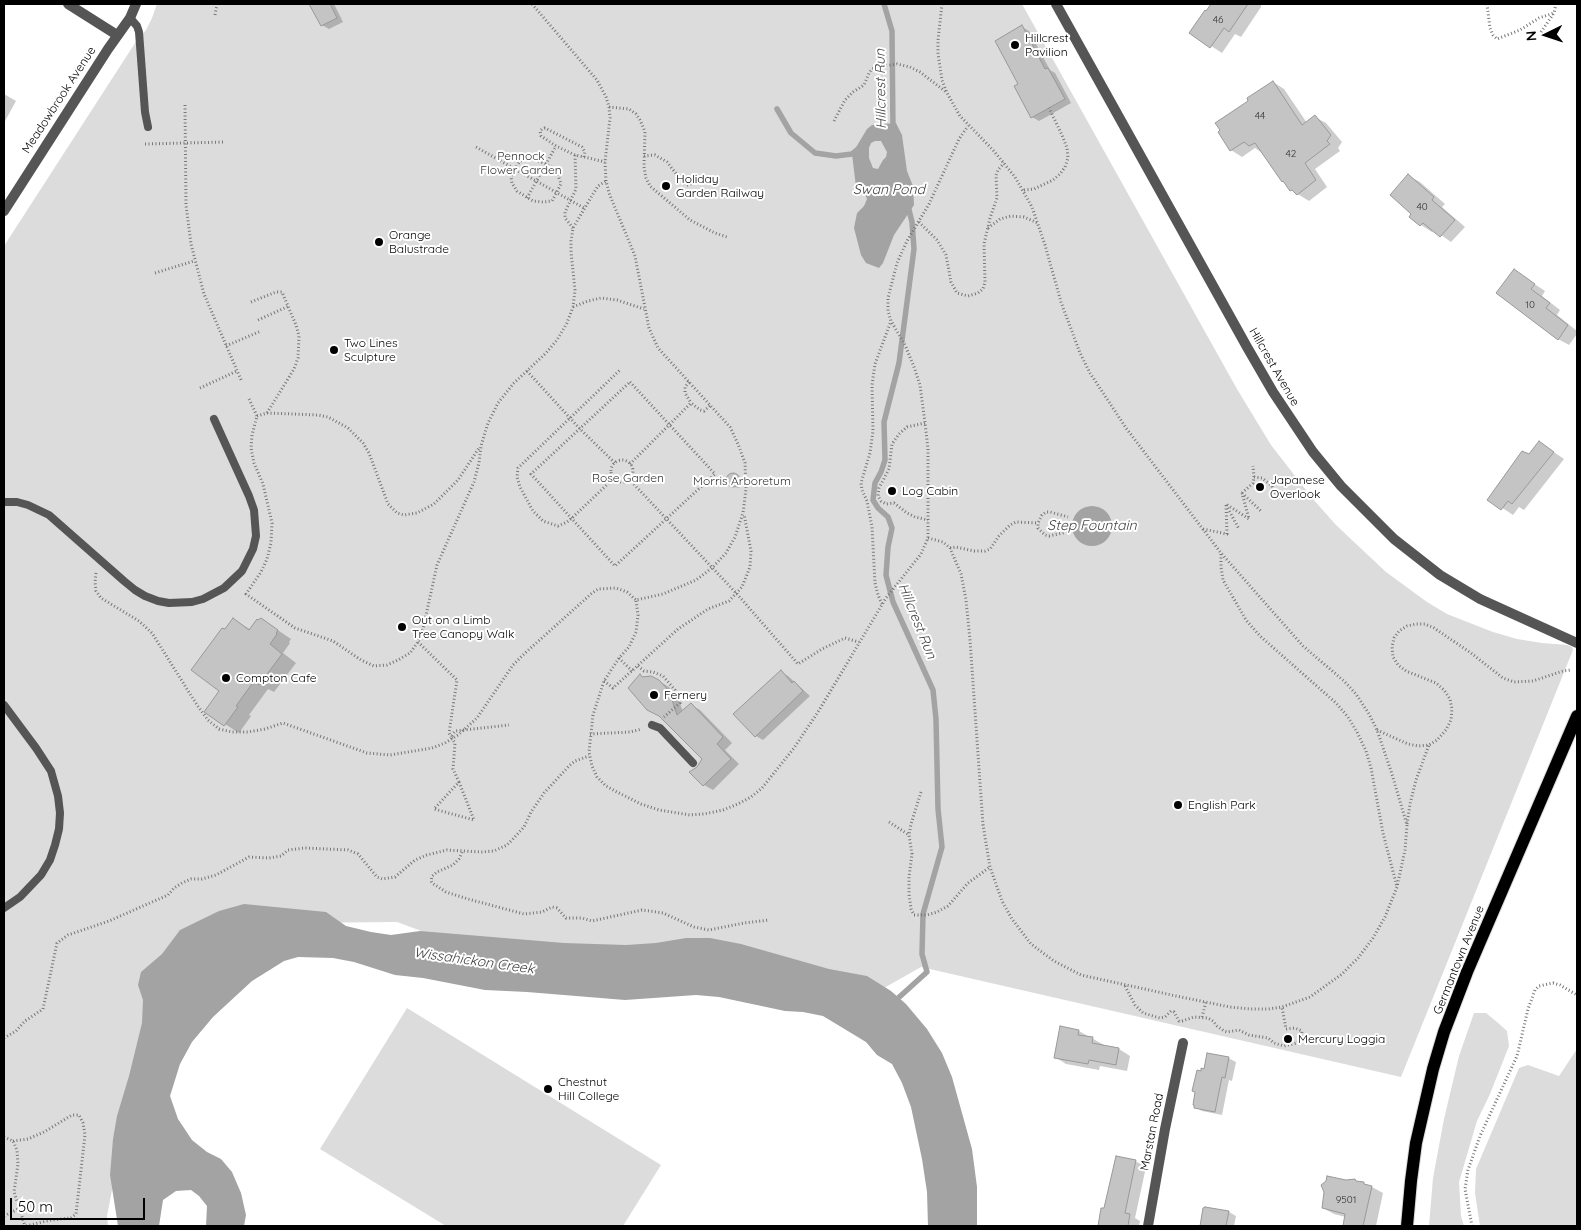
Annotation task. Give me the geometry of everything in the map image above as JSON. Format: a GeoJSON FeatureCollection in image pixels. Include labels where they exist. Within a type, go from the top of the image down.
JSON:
{"type":"FeatureCollection","features":[{"type":"Feature","properties":{"kind":"main road","name":"Germantown Avenue"},"geometry":{"type":"LineString","coordinates":[[1406,1226],[1416,1143],[1433,1069],[1444,1032],[1467,972],[1577,716]]}},
{"type":"Feature","properties":{"kind":"street"},"geometry":{"type":"LineString","coordinates":[[68,4],[117,35]]}},
{"type":"Feature","properties":{"kind":"street","name":"Meadowbrook Avenue"},"geometry":{"type":"LineString","coordinates":[[4,211],[117,35],[130,18],[136,4]]}},
{"type":"Feature","properties":{"kind":"street","name":"Hillcrest Avenue"},"geometry":{"type":"LineString","coordinates":[[1056,4],[1247,347],[1273,392],[1313,452],[1364,510],[1426,566],[1480,599],[1577,643]]}},
{"type":"Feature","properties":{"kind":"street","name":"Marstan Road"},"geometry":{"type":"LineString","coordinates":[[1148,1226],[1165,1129],[1183,1043]]}},
{"type":"Feature","properties":{"kind":"lane"},"geometry":{"type":"LineString","coordinates":[[130,18],[137,26],[139,32],[145,112],[148,127]]}},
{"type":"Feature","properties":{"kind":"lane"},"geometry":{"type":"LineString","coordinates":[[4,502],[28,505],[49,515],[134,590],[158,601],[169,603],[192,602],[213,594],[229,584],[242,571],[253,549],[256,536],[254,510],[214,418]]}},
{"type":"Feature","properties":{"kind":"lane"},"geometry":{"type":"LineString","coordinates":[[4,705],[51,771],[58,796],[60,813],[56,845],[50,860],[41,875],[20,897],[4,908]]}},
{"type":"Feature","properties":{"kind":"lane"},"geometry":{"type":"LineString","coordinates":[[652,725],[660,728],[693,763]]}},
{"type":"Feature","properties":{"kind":"path"},"geometry":{"type":"LineString","coordinates":[[215,15],[217,4]]}},
{"type":"Feature","properties":{"kind":"path"},"geometry":{"type":"LineString","coordinates":[[532,4],[597,80],[610,107],[605,162],[606,181],[609,193],[635,256],[649,328],[658,348],[730,427],[745,463],[746,489],[744,514],[751,551],[750,566],[746,580],[737,594],[728,601],[708,609],[678,629],[613,688],[604,681]]}},
{"type":"Feature","properties":{"kind":"path"},"geometry":{"type":"LineString","coordinates":[[942,4],[938,54],[942,80],[947,93],[952,104],[968,126],[1004,163],[1024,190],[1038,223],[1061,302],[1080,353],[1090,373],[1126,428],[1221,553],[1303,646],[1344,681],[1356,694],[1377,730],[1407,825]]}},
{"type":"Feature","properties":{"kind":"path"},"geometry":{"type":"LineString","coordinates":[[1487,4],[1492,35],[1497,39],[1520,30],[1538,18],[1554,13]]}},
{"type":"Feature","properties":{"kind":"path"},"geometry":{"type":"LineString","coordinates":[[1541,32],[1554,13],[1556,4]]}},
{"type":"Feature","properties":{"kind":"path"},"geometry":{"type":"LineString","coordinates":[[834,122],[845,100],[864,85],[872,69],[883,66],[897,64],[910,67],[920,72],[947,93]]}},
{"type":"Feature","properties":{"kind":"path"},"geometry":{"type":"LineString","coordinates":[[184,105],[186,205],[194,261],[204,294],[242,382]]}},
{"type":"Feature","properties":{"kind":"path"},"geometry":{"type":"LineString","coordinates":[[610,107],[629,110],[636,114],[640,120],[645,132],[645,172],[650,186],[690,220],[727,237]]}},
{"type":"Feature","properties":{"kind":"path"},"geometry":{"type":"LineString","coordinates":[[1024,190],[1053,180],[1065,167],[1068,158],[1067,148],[1049,108]]}},
{"type":"Feature","properties":{"kind":"path"},"geometry":{"type":"LineString","coordinates":[[103,562],[96,573],[96,591],[101,598],[139,621],[152,633],[197,705],[208,720],[220,729],[232,732],[248,732],[283,723],[367,753],[390,755],[432,748],[458,735],[476,718],[513,665],[524,654],[591,594],[598,590],[616,588],[627,592],[636,600],[638,615],[636,632],[629,647],[619,658],[604,681],[593,715],[590,734],[589,752],[592,766],[602,781],[617,792],[641,804],[659,810],[690,815],[704,814],[723,810],[751,797],[762,788],[780,767],[818,712],[882,604],[921,554],[928,538],[928,449],[920,385],[905,345],[891,321],[888,311],[888,298],[896,263],[929,204],[959,139],[968,126]]}},
{"type":"Feature","properties":{"kind":"path"},"geometry":{"type":"LineString","coordinates":[[584,157],[585,152],[582,146],[545,128],[540,131],[541,136],[556,146],[575,155],[605,162]]}},
{"type":"Feature","properties":{"kind":"path"},"geometry":{"type":"LineString","coordinates":[[144,144],[224,142]]}},
{"type":"Feature","properties":{"kind":"path"},"geometry":{"type":"LineString","coordinates":[[476,146],[584,208]]}},
{"type":"Feature","properties":{"kind":"path"},"geometry":{"type":"LineString","coordinates":[[527,198],[556,146]]}},
{"type":"Feature","properties":{"kind":"path"},"geometry":{"type":"LineString","coordinates":[[573,228],[564,218],[576,189],[575,155]]}},
{"type":"Feature","properties":{"kind":"path"},"geometry":{"type":"LineString","coordinates":[[644,156],[655,155],[668,162],[685,185],[689,185],[697,180]]}},
{"type":"Feature","properties":{"kind":"path"},"geometry":{"type":"LineString","coordinates":[[536,160],[546,164],[553,168],[561,184],[552,200],[543,202],[533,201],[517,191],[511,177],[520,161],[536,160]]}},
{"type":"Feature","properties":{"kind":"path"},"geometry":{"type":"LineString","coordinates":[[918,223],[937,240],[946,255],[950,282],[957,293],[968,296],[978,293],[983,289],[985,282],[984,244],[997,198],[996,175],[1004,163]]}},
{"type":"Feature","properties":{"kind":"path"},"geometry":{"type":"LineString","coordinates":[[265,607],[295,628],[333,641],[374,666],[387,665],[410,653],[418,642],[423,629],[437,565],[474,482],[481,446],[488,423],[498,403],[557,340],[566,323],[573,306],[575,290],[571,241],[573,228],[598,186],[606,181]]}},
{"type":"Feature","properties":{"kind":"path"},"geometry":{"type":"LineString","coordinates":[[987,228],[1000,219],[1012,216],[1024,216],[1038,223]]}},
{"type":"Feature","properties":{"kind":"path"},"geometry":{"type":"LineString","coordinates":[[155,273],[194,261]]}},
{"type":"Feature","properties":{"kind":"path"},"geometry":{"type":"LineString","coordinates":[[251,302],[279,291],[285,296],[299,336],[298,358],[294,368],[267,413]]}},
{"type":"Feature","properties":{"kind":"path"},"geometry":{"type":"LineString","coordinates":[[573,306],[601,298],[617,300],[645,309]]}},
{"type":"Feature","properties":{"kind":"path"},"geometry":{"type":"LineString","coordinates":[[258,320],[288,306]]}},
{"type":"Feature","properties":{"kind":"path"},"geometry":{"type":"LineString","coordinates":[[882,604],[875,583],[872,527],[868,501],[861,484],[870,453],[873,431],[872,385],[875,364],[891,321]]}},
{"type":"Feature","properties":{"kind":"path"},"geometry":{"type":"LineString","coordinates":[[226,346],[261,331]]}},
{"type":"Feature","properties":{"kind":"path"},"geometry":{"type":"LineString","coordinates":[[614,478],[572,518],[558,526],[543,522],[533,511],[520,487],[517,477],[518,468],[621,369]]}},
{"type":"Feature","properties":{"kind":"path"},"geometry":{"type":"LineString","coordinates":[[200,388],[237,371]]}},
{"type":"Feature","properties":{"kind":"path"},"geometry":{"type":"LineString","coordinates":[[527,371],[614,463]]}},
{"type":"Feature","properties":{"kind":"path"},"geometry":{"type":"LineString","coordinates":[[630,382],[670,425],[714,474],[615,566],[531,474],[630,382]]}},
{"type":"Feature","properties":{"kind":"path"},"geometry":{"type":"LineString","coordinates":[[689,382],[685,387],[684,393],[691,403],[704,411],[711,406]]}},
{"type":"Feature","properties":{"kind":"path"},"geometry":{"type":"LineString","coordinates":[[249,399],[257,416],[267,413],[318,415],[328,417],[348,428],[363,443],[369,453],[388,504],[398,513],[404,515],[417,513],[434,504],[458,480],[481,446]]}},
{"type":"Feature","properties":{"kind":"path"},"geometry":{"type":"LineString","coordinates":[[630,464],[691,403]]}},
{"type":"Feature","properties":{"kind":"path"},"geometry":{"type":"LineString","coordinates":[[924,423],[907,427],[892,444],[889,469],[879,488],[878,496],[886,504],[894,503],[907,513],[928,520]]}},
{"type":"Feature","properties":{"kind":"path"},"geometry":{"type":"LineString","coordinates":[[622,460],[630,464],[632,471],[629,479],[621,482],[614,478],[611,470],[614,463],[622,460]]}},
{"type":"Feature","properties":{"kind":"path"},"geometry":{"type":"LineString","coordinates":[[1242,493],[1253,483],[1253,466]]}},
{"type":"Feature","properties":{"kind":"path"},"geometry":{"type":"LineString","coordinates":[[1254,478],[1262,478],[1272,486],[1278,498]]}},
{"type":"Feature","properties":{"kind":"path"},"geometry":{"type":"LineString","coordinates":[[629,479],[737,594],[798,664],[822,649],[845,638],[859,642]]}},
{"type":"Feature","properties":{"kind":"path"},"geometry":{"type":"LineString","coordinates":[[1226,504],[1249,519],[1242,493]]}},
{"type":"Feature","properties":{"kind":"path"},"geometry":{"type":"LineString","coordinates":[[1242,493],[1261,511]]}},
{"type":"Feature","properties":{"kind":"path"},"geometry":{"type":"LineString","coordinates":[[1203,529],[1227,534],[1226,504]]}},
{"type":"Feature","properties":{"kind":"path"},"geometry":{"type":"LineString","coordinates":[[1226,504],[1240,529]]}},
{"type":"Feature","properties":{"kind":"path"},"geometry":{"type":"LineString","coordinates":[[1067,532],[1049,536],[1041,532],[1038,523],[1046,512],[1068,517]]}},
{"type":"Feature","properties":{"kind":"path"},"geometry":{"type":"LineString","coordinates":[[636,600],[680,588],[696,580],[712,568],[726,553],[744,514]]}},
{"type":"Feature","properties":{"kind":"path"},"geometry":{"type":"LineString","coordinates":[[950,548],[956,547],[974,551],[985,551],[990,549],[1010,525],[1016,522],[1038,523]]}},
{"type":"Feature","properties":{"kind":"path"},"geometry":{"type":"LineString","coordinates":[[928,538],[942,542],[950,548],[961,574],[966,600],[983,826],[990,867],[1002,901],[1012,919],[1031,944],[1054,962],[1080,975],[1125,986],[1230,1007],[1250,1009],[1282,1007],[1310,997],[1342,974],[1358,958],[1373,938],[1384,917],[1397,887],[1405,850],[1410,804],[1416,780],[1429,745]]}},
{"type":"Feature","properties":{"kind":"path"},"geometry":{"type":"LineString","coordinates":[[1221,553],[1223,580],[1246,620],[1260,636],[1336,703],[1357,732],[1366,751],[1371,768],[1383,833],[1397,887]]}},
{"type":"Feature","properties":{"kind":"path"},"geometry":{"type":"LineString","coordinates":[[1377,730],[1408,744],[1418,746],[1429,745],[1437,740],[1446,730],[1451,720],[1452,709],[1450,699],[1444,690],[1436,683],[1406,671],[1393,657],[1392,647],[1394,638],[1399,631],[1407,626],[1425,624],[1434,628],[1504,678],[1514,682],[1534,681],[1563,670],[1571,670]]}},
{"type":"Feature","properties":{"kind":"path"},"geometry":{"type":"LineString","coordinates":[[418,642],[457,680],[449,734],[455,743],[453,768],[459,782],[474,820],[434,809],[459,782]]}},
{"type":"Feature","properties":{"kind":"path"},"geometry":{"type":"LineString","coordinates":[[619,658],[632,671]]}},
{"type":"Feature","properties":{"kind":"path"},"geometry":{"type":"LineString","coordinates":[[590,734],[630,732],[652,725],[680,702],[675,690],[663,676],[644,671],[638,666]]}},
{"type":"Feature","properties":{"kind":"path"},"geometry":{"type":"LineString","coordinates":[[451,737],[455,731],[509,725]]}},
{"type":"Feature","properties":{"kind":"path"},"geometry":{"type":"LineString","coordinates":[[4,1038],[16,1031],[25,1021],[43,1009],[57,943],[68,935],[109,922],[168,895],[174,888],[187,881],[216,875],[249,857],[268,858],[281,856],[288,850],[305,848],[352,851],[363,859],[377,877],[382,879],[395,876],[414,860],[447,850],[490,852],[507,845],[524,827],[531,812],[557,778],[575,761],[589,756]]}},
{"type":"Feature","properties":{"kind":"path"},"geometry":{"type":"LineString","coordinates":[[921,792],[911,824],[910,835],[912,854],[909,877],[911,909],[914,915],[927,915],[948,906],[968,883],[990,867]]}},
{"type":"Feature","properties":{"kind":"path"},"geometry":{"type":"LineString","coordinates":[[889,822],[910,835]]}},
{"type":"Feature","properties":{"kind":"path"},"geometry":{"type":"LineString","coordinates":[[462,852],[459,859],[453,865],[432,876],[432,884],[446,892],[524,914],[542,912],[552,907],[557,908],[566,918],[582,918],[592,921],[642,910],[662,913],[694,927],[714,930],[744,923],[769,920]]}},
{"type":"Feature","properties":{"kind":"path"},"geometry":{"type":"LineString","coordinates":[[1472,1226],[1466,1189],[1468,1170],[1480,1136],[1517,1056],[1528,1008],[1535,990],[1538,986],[1553,983],[1560,984],[1577,995]]}},
{"type":"Feature","properties":{"kind":"path"},"geometry":{"type":"LineString","coordinates":[[1125,986],[1135,1005],[1143,1013],[1160,1018],[1165,1017],[1171,1011],[1174,1012],[1179,1021],[1194,1017],[1208,1018],[1221,1030],[1227,1032],[1239,1030],[1249,1035],[1268,1038],[1274,1043],[1284,1046],[1297,1043],[1301,1038],[1302,1031],[1295,1028],[1286,1029],[1282,1007]]}},
{"type":"Feature","properties":{"kind":"path"},"geometry":{"type":"LineString","coordinates":[[1202,1017],[1206,1002]]}},
{"type":"Feature","properties":{"kind":"path"},"geometry":{"type":"LineString","coordinates":[[4,1137],[13,1141],[28,1139],[44,1132],[72,1115],[79,1115],[83,1123],[85,1135],[76,1214],[71,1218],[51,1220],[26,1226],[14,1192],[18,1164],[17,1150],[13,1141]]}},
{"type":"Feature","properties":{"kind":"path"},"geometry":{"type":"LineString","coordinates":[[4,1216],[20,1208]]}},
{"type":"Feature","properties":{"kind":"green space","name":"Morris Arboretum"},"geometry":{"type":"Polygon","coordinates":[[[157,4],[1022,4],[1237,389],[1271,445],[1313,499],[1336,525],[1386,572],[1447,614],[1517,639],[1572,647],[1573,650],[1401,1077],[921,967],[884,988],[519,967],[397,922],[288,923],[125,1122],[107,1216],[108,1226],[4,1226],[4,246],[137,40],[146,30],[157,4]]]}},
{"type":"Feature","properties":{"kind":"green space"},"geometry":{"type":"Polygon","coordinates":[[[407,1008],[661,1165],[623,1226],[446,1226],[320,1149],[407,1008]]]}},
{"type":"Feature","properties":{"kind":"green space"},"geometry":{"type":"Polygon","coordinates":[[[1474,1013],[1486,1013],[1507,1031],[1509,1046],[1477,1121],[1459,1182],[1461,1216],[1464,1226],[1429,1226],[1433,1178],[1444,1119],[1459,1056],[1474,1013]]]}},
{"type":"Feature","properties":{"kind":"green space"},"geometry":{"type":"Polygon","coordinates":[[[1577,1049],[1577,1226],[1480,1226],[1475,1193],[1476,1169],[1519,1068],[1528,1065],[1559,1076],[1577,1049]]]}},
{"type":"Feature","properties":{"kind":"water","name":"Swan Pond"},"geometry":{"type":"Polygon","coordinates":[[[896,123],[902,135],[907,171],[913,186],[914,205],[894,235],[883,263],[879,268],[866,263],[861,255],[854,228],[857,213],[864,206],[867,199],[865,194],[856,187],[852,154],[867,129],[872,125],[896,123]],[[881,141],[871,143],[869,148],[869,158],[873,168],[878,169],[887,152],[881,141]]]}},
{"type":"Feature","properties":{"kind":"water","name":"Step Fountain"},"geometry":{"type":"Polygon","coordinates":[[[1096,506],[1103,509],[1109,515],[1112,526],[1111,534],[1103,543],[1096,546],[1088,546],[1081,543],[1073,534],[1072,522],[1075,515],[1084,507],[1096,506]]]}},
{"type":"Feature","properties":{"kind":"water","name":"Wissahickon Creek"},"geometry":{"type":"Polygon","coordinates":[[[244,904],[326,912],[346,926],[391,935],[420,931],[564,943],[626,945],[686,938],[710,938],[741,944],[829,969],[867,976],[891,991],[906,1004],[927,1029],[942,1053],[952,1077],[972,1149],[977,1187],[977,1226],[928,1226],[927,1192],[922,1159],[911,1107],[902,1083],[892,1064],[877,1055],[866,1042],[823,1016],[785,1011],[719,997],[696,995],[625,1000],[485,990],[423,978],[395,975],[354,962],[333,958],[298,957],[284,961],[252,981],[213,1017],[192,1042],[180,1064],[170,1096],[178,1119],[192,1140],[207,1152],[221,1159],[232,1172],[241,1193],[246,1215],[244,1226],[206,1226],[207,1206],[191,1190],[176,1191],[163,1200],[159,1226],[118,1226],[110,1175],[113,1139],[117,1116],[142,1023],[143,1000],[138,985],[141,972],[162,954],[180,930],[219,911],[244,904]]]}},
{"type":"Feature","properties":{"kind":"building"},"geometry":{"type":"Polygon","coordinates":[[[309,4],[330,4],[337,18],[321,26],[309,4]]]}},
{"type":"Feature","properties":{"kind":"building"},"geometry":{"type":"Polygon","coordinates":[[[1211,4],[1248,4],[1229,32],[1224,28],[1210,48],[1189,33],[1211,4]]]}},
{"type":"Feature","properties":{"kind":"building"},"geometry":{"type":"Polygon","coordinates":[[[1022,25],[1045,69],[1048,68],[1065,99],[1031,118],[1014,86],[1018,84],[995,41],[1022,25]]]}},
{"type":"Feature","properties":{"kind":"building"},"geometry":{"type":"Polygon","coordinates":[[[1273,81],[1302,125],[1315,115],[1331,135],[1327,141],[1330,144],[1305,163],[1316,180],[1297,195],[1292,190],[1290,191],[1282,182],[1255,143],[1249,146],[1244,142],[1230,151],[1218,132],[1220,130],[1215,123],[1248,101],[1247,98],[1273,81]]]}},
{"type":"Feature","properties":{"kind":"building"},"geometry":{"type":"Polygon","coordinates":[[[1408,174],[1434,197],[1432,200],[1455,220],[1440,237],[1423,223],[1420,226],[1409,217],[1411,214],[1390,195],[1408,174]]]}},
{"type":"Feature","properties":{"kind":"building"},"geometry":{"type":"Polygon","coordinates":[[[1514,269],[1535,284],[1531,289],[1550,303],[1546,308],[1568,325],[1558,340],[1496,293],[1514,269]]]}},
{"type":"Feature","properties":{"kind":"building"},"geometry":{"type":"Polygon","coordinates":[[[1539,441],[1554,452],[1512,504],[1508,501],[1501,510],[1487,500],[1522,451],[1529,454],[1539,441]]]}},
{"type":"Feature","properties":{"kind":"building"},"geometry":{"type":"Polygon","coordinates":[[[730,473],[736,473],[740,480],[736,487],[730,487],[726,483],[726,477],[730,473]]]}},
{"type":"Feature","properties":{"kind":"building"},"geometry":{"type":"Polygon","coordinates":[[[233,618],[249,630],[257,619],[261,618],[278,630],[270,644],[282,654],[259,685],[254,681],[224,726],[204,712],[219,691],[191,670],[222,628],[225,629],[233,618]]]}},
{"type":"Feature","properties":{"kind":"building"},"geometry":{"type":"Polygon","coordinates":[[[781,670],[792,683],[794,681],[803,691],[755,737],[733,714],[781,670]]]}},
{"type":"Feature","properties":{"kind":"building"},"geometry":{"type":"Polygon","coordinates":[[[640,674],[642,677],[651,676],[659,680],[669,691],[677,715],[691,703],[723,737],[717,744],[731,759],[703,786],[689,772],[697,767],[702,759],[659,716],[647,710],[628,688],[640,674]]]}},
{"type":"Feature","properties":{"kind":"building"},"geometry":{"type":"Polygon","coordinates":[[[1060,1026],[1079,1030],[1078,1035],[1093,1037],[1092,1043],[1119,1048],[1116,1065],[1089,1060],[1088,1064],[1054,1058],[1060,1026]]]}},
{"type":"Feature","properties":{"kind":"building"},"geometry":{"type":"Polygon","coordinates":[[[1207,1053],[1229,1057],[1225,1078],[1222,1077],[1215,1112],[1194,1108],[1193,1105],[1195,1092],[1192,1091],[1197,1070],[1201,1071],[1201,1068],[1204,1069],[1207,1053]]]}},
{"type":"Feature","properties":{"kind":"building"},"geometry":{"type":"Polygon","coordinates":[[[1116,1156],[1136,1160],[1125,1213],[1130,1214],[1128,1226],[1098,1226],[1101,1208],[1104,1208],[1116,1156]]]}},
{"type":"Feature","properties":{"kind":"building"},"geometry":{"type":"Polygon","coordinates":[[[1327,1176],[1346,1180],[1355,1179],[1372,1186],[1363,1226],[1343,1226],[1345,1214],[1322,1208],[1324,1192],[1321,1185],[1326,1181],[1327,1176]]]}},
{"type":"Feature","properties":{"kind":"building"},"geometry":{"type":"Polygon","coordinates":[[[1203,1208],[1229,1211],[1226,1226],[1200,1226],[1203,1208]]]}},
{"type":"Feature","properties":{"kind":"waterway","name":"Hillcrest Run"},"geometry":{"type":"LineString","coordinates":[[884,4],[892,31],[893,130]]}},
{"type":"Feature","properties":{"kind":"waterway"},"geometry":{"type":"LineString","coordinates":[[777,109],[791,133],[815,153],[836,156],[852,154],[857,150]]}},
{"type":"Feature","properties":{"kind":"waterway","name":"Hillcrest Run"},"geometry":{"type":"LineString","coordinates":[[896,1003],[896,1000],[927,972],[922,954],[923,914],[942,847],[938,809],[936,719],[933,690],[893,602],[886,575],[888,547],[892,528],[888,517],[878,508],[873,500],[875,483],[885,460],[884,422],[899,363],[914,249],[912,222],[908,206]]}},
{"type":"Feature","properties":{"kind":"place","name":"Hillcrest Pavilion"},"geometry":{"type":"Point","coordinates":[1015,45]}},
{"type":"Feature","properties":{"kind":"place","name":"Holiday Garden Railway"},"geometry":{"type":"Point","coordinates":[666,186]}},
{"type":"Feature","properties":{"kind":"place","name":"Orange Balustrade"},"geometry":{"type":"Point","coordinates":[379,242]}},
{"type":"Feature","properties":{"kind":"place","name":"Two Lines Sculpture"},"geometry":{"type":"Point","coordinates":[334,350]}},
{"type":"Feature","properties":{"kind":"place","name":"Japanese Overlook"},"geometry":{"type":"Point","coordinates":[1260,487]}},
{"type":"Feature","properties":{"kind":"place","name":"Log Cabin"},"geometry":{"type":"Point","coordinates":[892,491]}},
{"type":"Feature","properties":{"kind":"place","name":"Out on a Limb Tree Canopy Walk"},"geometry":{"type":"Point","coordinates":[402,627]}},
{"type":"Feature","properties":{"kind":"place","name":"Compton Cafe"},"geometry":{"type":"Point","coordinates":[226,678]}},
{"type":"Feature","properties":{"kind":"place","name":"Fernery"},"geometry":{"type":"Point","coordinates":[654,695]}},
{"type":"Feature","properties":{"kind":"place","name":"English Park"},"geometry":{"type":"Point","coordinates":[1178,805]}},
{"type":"Feature","properties":{"kind":"place","name":"Mercury Loggia"},"geometry":{"type":"Point","coordinates":[1288,1039]}},
{"type":"Feature","properties":{"kind":"place","name":"Chestnut Hill College"},"geometry":{"type":"Point","coordinates":[548,1089]}},
{"type":"Feature","properties":{"kind":"park label","name":"Pennock Flower Garden"},"geometry":{"type":"Point","coordinates":[521,163]}},
{"type":"Feature","properties":{"kind":"park label","name":"Rose Garden"},"geometry":{"type":"Point","coordinates":[628,478]}}]}
